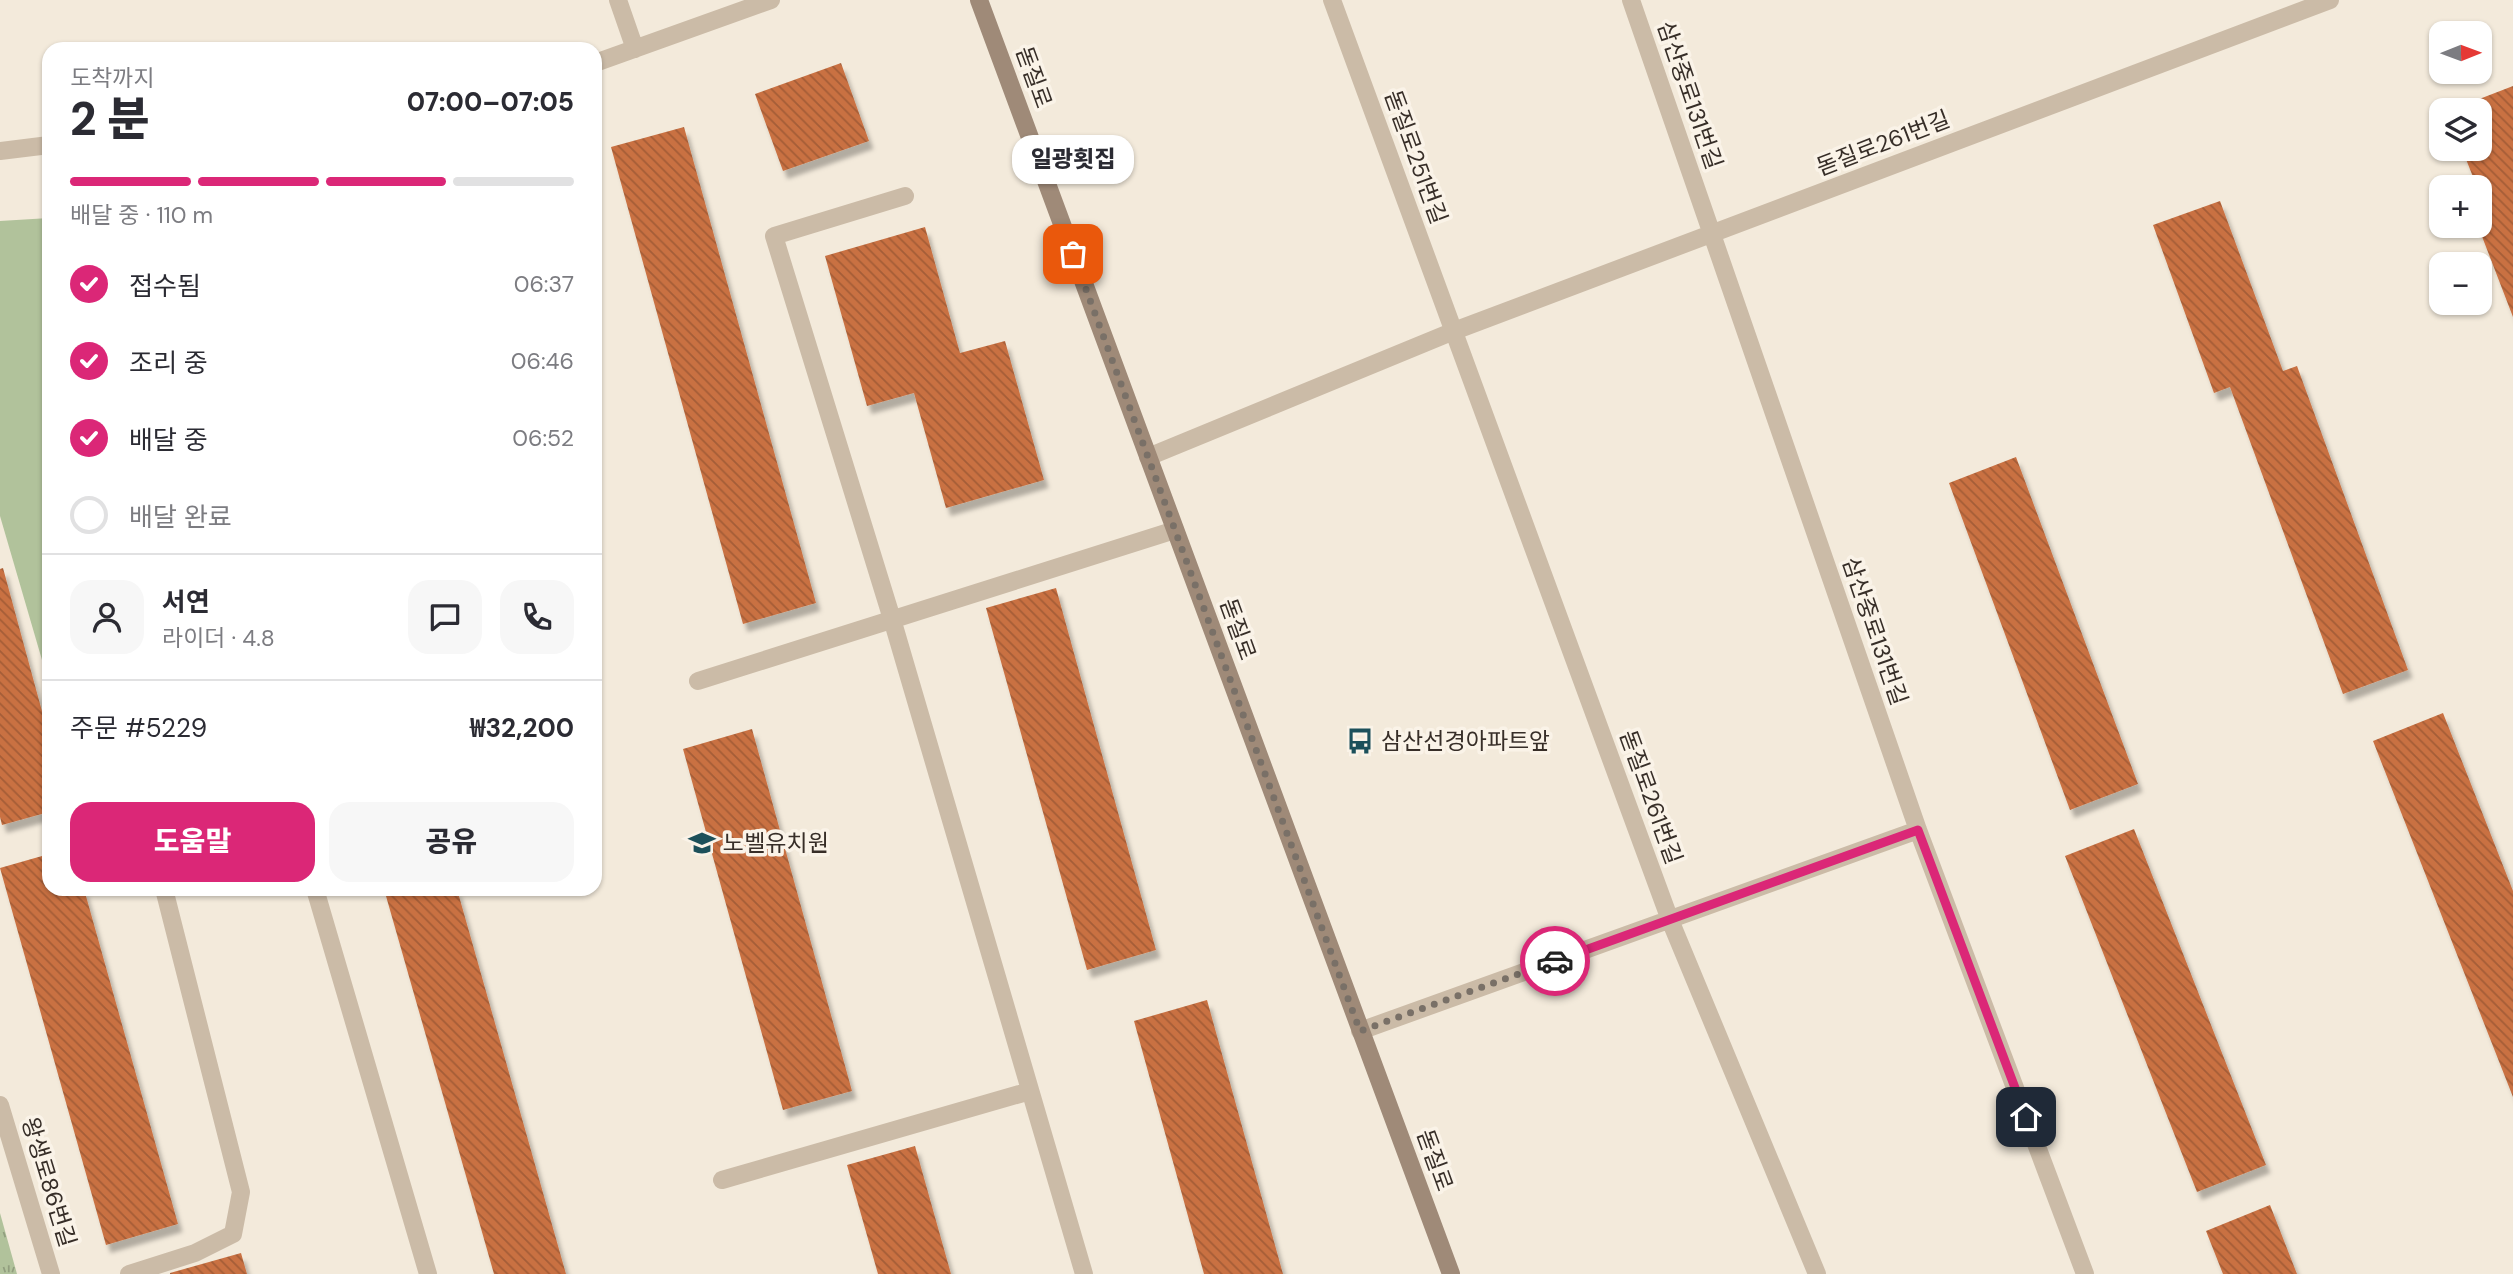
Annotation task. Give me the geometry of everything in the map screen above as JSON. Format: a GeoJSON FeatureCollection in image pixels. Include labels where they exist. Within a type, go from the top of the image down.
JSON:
{"type":"FeatureCollection","features":[{"type":"Feature","properties":{"kind":"main road","name":"돋질로"},"geometry":{"type":"LineString","coordinates":[[979,0],[1451,1274]]}},
{"type":"Feature","properties":{"kind":"street"},"geometry":{"type":"LineString","coordinates":[[618,0],[635,49]]}},
{"type":"Feature","properties":{"kind":"street"},"geometry":{"type":"LineString","coordinates":[[602,61],[771,0]]}},
{"type":"Feature","properties":{"kind":"street","name":"돋질로251번길"},"geometry":{"type":"LineString","coordinates":[[1332,0],[1454,331]]}},
{"type":"Feature","properties":{"kind":"street","name":"삼산중로131번길"},"geometry":{"type":"LineString","coordinates":[[1631,0],[1918,830],[2085,1274]]}},
{"type":"Feature","properties":{"kind":"street","name":"돋질로261번길"},"geometry":{"type":"LineString","coordinates":[[1148,457],[1454,331],[2330,0]]}},
{"type":"Feature","properties":{"kind":"street"},"geometry":{"type":"LineString","coordinates":[[0,151],[42,146]]}},
{"type":"Feature","properties":{"kind":"street"},"geometry":{"type":"LineString","coordinates":[[905,196],[775,236],[892,620],[1084,1274]]}},
{"type":"Feature","properties":{"kind":"street","name":"돋질로261번길"},"geometry":{"type":"LineString","coordinates":[[1454,331],[1670,920],[1817,1274]]}},
{"type":"Feature","properties":{"kind":"street"},"geometry":{"type":"LineString","coordinates":[[698,681],[1175,530]]}},
{"type":"Feature","properties":{"kind":"street"},"geometry":{"type":"LineString","coordinates":[[1360,1031],[1918,830]]}},
{"type":"Feature","properties":{"kind":"street"},"geometry":{"type":"LineString","coordinates":[[129,1274],[195,1253],[233,1234],[241,1192],[166,896]]}},
{"type":"Feature","properties":{"kind":"street"},"geometry":{"type":"LineString","coordinates":[[317,896],[428,1274]]}},
{"type":"Feature","properties":{"kind":"street"},"geometry":{"type":"LineString","coordinates":[[722,1180],[1030,1091]]}},
{"type":"Feature","properties":{"kind":"street","name":"왕생로86번길"},"geometry":{"type":"LineString","coordinates":[[0,1105],[51,1274]]}},
{"type":"Feature","properties":{"kind":"green space"},"geometry":{"type":"Polygon","coordinates":[[[42,218],[42,660],[0,516],[0,221],[42,218]]]}},
{"type":"Feature","properties":{"kind":"green space"},"geometry":{"type":"Polygon","coordinates":[[[0,1213],[17,1274],[0,1274],[0,1213]]]}},
{"type":"Feature","properties":{"kind":"building"},"geometry":{"type":"Polygon","coordinates":[[[841,63],[869,141],[783,171],[755,94],[841,63]]]}},
{"type":"Feature","properties":{"kind":"building"},"geometry":{"type":"Polygon","coordinates":[[[2513,86],[2513,317],[2492,262],[2492,252],[2488,252],[2483,238],[2492,238],[2492,175],[2472,175],[2467,161],[2492,161],[2492,98],[2482,98],[2513,86]]]}},
{"type":"Feature","properties":{"kind":"building"},"geometry":{"type":"Polygon","coordinates":[[[684,127],[816,603],[743,624],[611,147],[684,127]]]}},
{"type":"Feature","properties":{"kind":"building"},"geometry":{"type":"Polygon","coordinates":[[[2220,201],[2283,371],[2297,366],[2408,670],[2343,694],[2230,387],[2214,393],[2153,225],[2220,201]]]}},
{"type":"Feature","properties":{"kind":"building"},"geometry":{"type":"Polygon","coordinates":[[[925,227],[960,353],[1005,341],[1044,480],[946,508],[914,393],[867,406],[825,256],[925,227]]]}},
{"type":"Feature","properties":{"kind":"building"},"geometry":{"type":"Polygon","coordinates":[[[2016,457],[2138,784],[2070,810],[1949,483],[2016,457]]]}},
{"type":"Feature","properties":{"kind":"building"},"geometry":{"type":"Polygon","coordinates":[[[3,568],[42,711],[42,814],[2,825],[0,817],[0,569],[3,568]]]}},
{"type":"Feature","properties":{"kind":"building"},"geometry":{"type":"Polygon","coordinates":[[[1056,588],[1156,950],[1087,970],[986,608],[1056,588]]]}},
{"type":"Feature","properties":{"kind":"building"},"geometry":{"type":"Polygon","coordinates":[[[2443,713],[2513,891],[2513,1097],[2373,741],[2443,713]]]}},
{"type":"Feature","properties":{"kind":"building"},"geometry":{"type":"Polygon","coordinates":[[[752,729],[852,1091],[783,1110],[683,749],[752,729]]]}},
{"type":"Feature","properties":{"kind":"building"},"geometry":{"type":"Polygon","coordinates":[[[2134,829],[2266,1165],[2197,1192],[2065,856],[2134,829]]]}},
{"type":"Feature","properties":{"kind":"building"},"geometry":{"type":"Polygon","coordinates":[[[42,856],[42,896],[86,896],[178,1224],[106,1245],[0,868],[42,856]]]}},
{"type":"Feature","properties":{"kind":"building"},"geometry":{"type":"Polygon","coordinates":[[[386,896],[459,896],[566,1274],[494,1274],[386,896]]]}},
{"type":"Feature","properties":{"kind":"building"},"geometry":{"type":"Polygon","coordinates":[[[1207,1000],[1283,1274],[1204,1274],[1134,1021],[1207,1000]]]}},
{"type":"Feature","properties":{"kind":"building"},"geometry":{"type":"Polygon","coordinates":[[[915,1146],[951,1274],[878,1274],[847,1165],[915,1146]]]}},
{"type":"Feature","properties":{"kind":"building"},"geometry":{"type":"Polygon","coordinates":[[[2270,1205],[2297,1274],[2223,1274],[2206,1231],[2270,1205]]]}},
{"type":"Feature","properties":{"kind":"building"},"geometry":{"type":"Polygon","coordinates":[[[241,1253],[247,1274],[170,1274],[170,1273],[241,1253]]]}},
{"type":"Feature","properties":{"kind":"way so far"},"geometry":{"type":"LineString","coordinates":[[1073,254],[1360,1031],[1555,961]]}},
{"type":"Feature","properties":{"kind":"place","name":"일광횟집"},"geometry":{"type":"Point","coordinates":[1073,254]}},
{"type":"Feature","properties":{"kind":"place","name":"삼산선경아파트앞"},"geometry":{"type":"Point","coordinates":[1360,741]}},
{"type":"Feature","properties":{"kind":"place","name":"노벨유치원"},"geometry":{"type":"Point","coordinates":[702,843]}},
{"type":"Feature","properties":{"kind":"route"},"geometry":{"type":"LineString","coordinates":[[1555,961],[1918,830],[2026,1117]]}}]}
